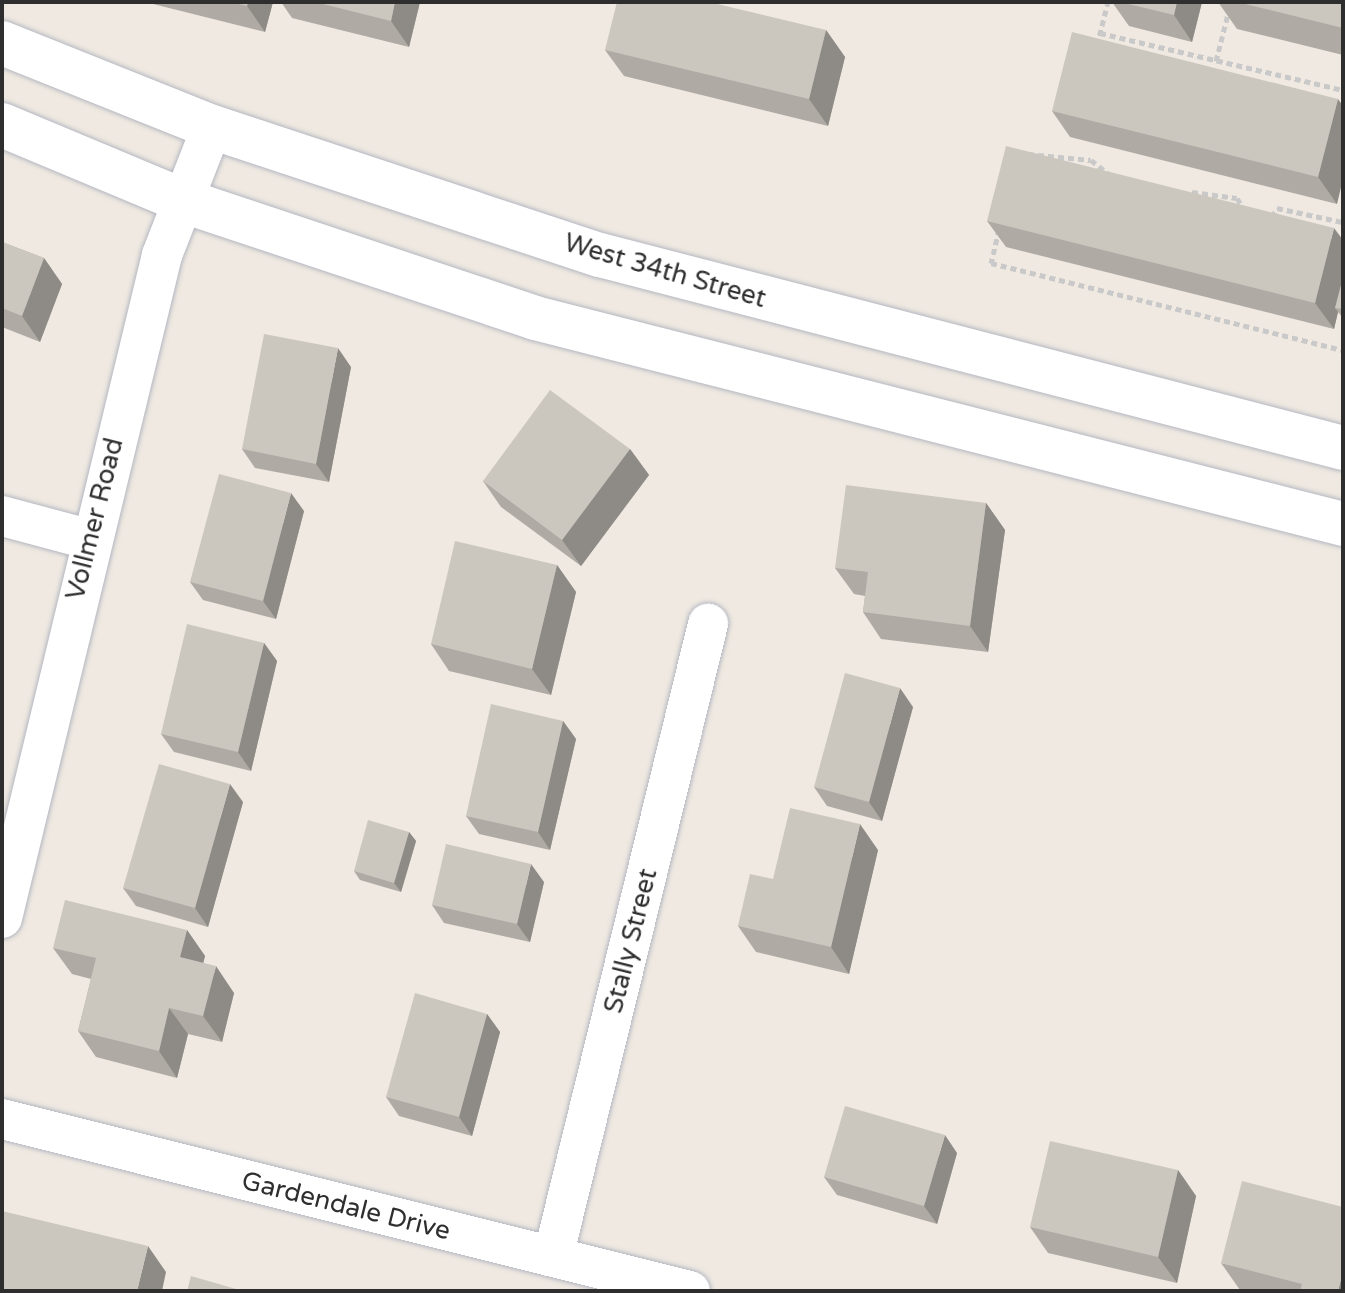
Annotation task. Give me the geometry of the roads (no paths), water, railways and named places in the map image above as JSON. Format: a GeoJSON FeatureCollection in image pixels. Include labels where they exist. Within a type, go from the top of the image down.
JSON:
{"type":"FeatureCollection","features":[{"type":"Feature","properties":{"kind":"main road","name":"West 34th Street"},"geometry":{"type":"LineString","coordinates":[[2,43],[212,127],[600,255],[1343,448]]}},
{"type":"Feature","properties":{"kind":"main road"},"geometry":{"type":"LineString","coordinates":[[2,125],[184,201],[535,318],[1343,524]]}},
{"type":"Feature","properties":{"kind":"street","name":"Vollmer Road"},"geometry":{"type":"LineString","coordinates":[[2,918],[88,539],[162,255],[212,127]]}},
{"type":"Feature","properties":{"kind":"street"},"geometry":{"type":"LineString","coordinates":[[2,516],[88,539]]}},
{"type":"Feature","properties":{"kind":"street","name":"Stally Street"},"geometry":{"type":"LineString","coordinates":[[553,1257],[708,624]]}},
{"type":"Feature","properties":{"kind":"street","name":"Gardendale Drive"},"geometry":{"type":"LineString","coordinates":[[2,1119],[690,1291]]}}]}
